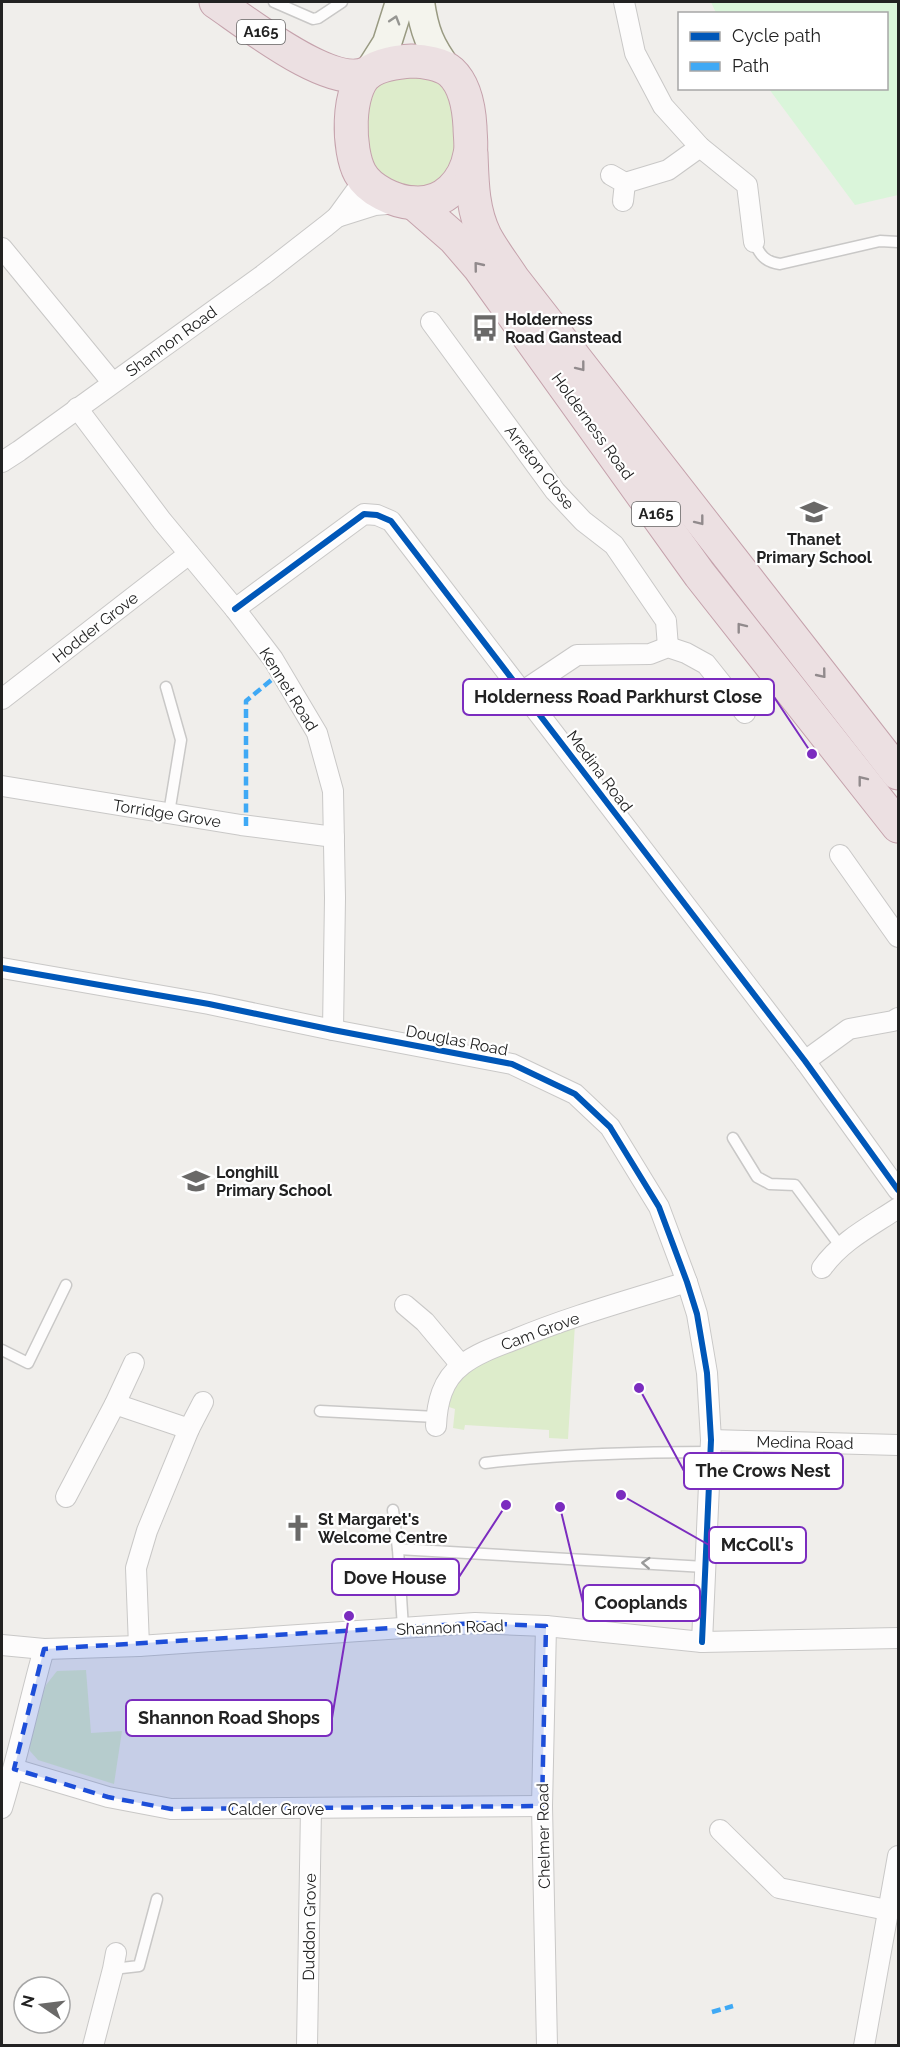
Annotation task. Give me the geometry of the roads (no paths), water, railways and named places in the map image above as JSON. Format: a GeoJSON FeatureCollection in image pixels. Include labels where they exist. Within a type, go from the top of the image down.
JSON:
{"type":"FeatureCollection","features":[{"type":"Feature","properties":{"kind":"highway","name":"A165"},"geometry":{"type":"LineString","coordinates":[[216,2],[306,63],[348,75],[362,76],[382,66],[412,61],[429,63],[448,70],[465,96],[469,112],[471,153],[464,175],[454,189],[436,200],[412,203],[388,196],[364,179],[354,148],[306,63]]}},
{"type":"Feature","properties":{"kind":"highway"},"geometry":{"type":"LineString","coordinates":[[354,148],[354,101],[368,73]]}},
{"type":"Feature","properties":{"kind":"highway","name":"Holderness Road"},"geometry":{"type":"LineString","coordinates":[[471,153],[473,196],[481,226],[513,279],[898,773]]}},
{"type":"Feature","properties":{"kind":"highway","name":"Holderness Road"},"geometry":{"type":"LineString","coordinates":[[412,203],[454,238],[479,267],[700,575],[898,826]]}},
{"type":"Feature","properties":{"kind":"main road"},"geometry":{"type":"LineString","coordinates":[[368,73],[387,42],[400,2]]}},
{"type":"Feature","properties":{"kind":"main road"},"geometry":{"type":"LineString","coordinates":[[420,2],[423,23],[430,43],[448,70]]}},
{"type":"Feature","properties":{"kind":"street"},"geometry":{"type":"LineString","coordinates":[[624,2],[635,54],[663,106],[700,147],[747,185],[754,242]]}},
{"type":"Feature","properties":{"kind":"street"},"geometry":{"type":"LineString","coordinates":[[620,186],[668,170],[700,147]]}},
{"type":"Feature","properties":{"kind":"street","name":"Shannon Road"},"geometry":{"type":"LineString","coordinates":[[2,462],[263,275],[337,217],[358,188],[360,180],[354,148]]}},
{"type":"Feature","properties":{"kind":"street","name":"Shannon Road"},"geometry":{"type":"LineString","coordinates":[[337,217],[375,205],[412,203]]}},
{"type":"Feature","properties":{"kind":"street"},"geometry":{"type":"LineString","coordinates":[[3,253],[112,382]]}},
{"type":"Feature","properties":{"kind":"street","name":"Arreton Close"},"geometry":{"type":"LineString","coordinates":[[431,322],[452,340],[555,490],[583,521],[615,544],[666,621],[668,647]]}},
{"type":"Feature","properties":{"kind":"street","name":"Kennet Road"},"geometry":{"type":"LineString","coordinates":[[77,408],[273,659],[317,733],[333,791],[333,1030]]}},
{"type":"Feature","properties":{"kind":"street","name":"Medina Road"},"geometry":{"type":"LineString","coordinates":[[235,609],[364,514],[377,515],[391,521],[805,1061],[898,1190]]}},
{"type":"Feature","properties":{"kind":"street","name":"Hodder Grove"},"geometry":{"type":"LineString","coordinates":[[2,699],[189,554]]}},
{"type":"Feature","properties":{"kind":"street"},"geometry":{"type":"LineString","coordinates":[[523,691],[577,655],[650,654],[668,647],[686,653],[706,664],[745,713]]}},
{"type":"Feature","properties":{"kind":"street","name":"Torridge Grove"},"geometry":{"type":"LineString","coordinates":[[2,786],[334,837]]}},
{"type":"Feature","properties":{"kind":"street"},"geometry":{"type":"LineString","coordinates":[[849,860],[898,937]]}},
{"type":"Feature","properties":{"kind":"street","name":"Douglas Road"},"geometry":{"type":"LineString","coordinates":[[2,968],[209,1004],[512,1064],[575,1094],[610,1127],[659,1207],[697,1314],[707,1373],[711,1446],[702,1642]]}},
{"type":"Feature","properties":{"kind":"street"},"geometry":{"type":"LineString","coordinates":[[805,1061],[849,1029],[893,1021],[898,1018]]}},
{"type":"Feature","properties":{"kind":"street"},"geometry":{"type":"LineString","coordinates":[[822,1268],[832,1254],[898,1208]]}},
{"type":"Feature","properties":{"kind":"street","name":"Cam Grove"},"geometry":{"type":"LineString","coordinates":[[436,1421],[442,1387],[461,1365],[495,1347],[548,1326],[687,1282]]}},
{"type":"Feature","properties":{"kind":"street"},"geometry":{"type":"LineString","coordinates":[[405,1305],[425,1322],[461,1365]]}},
{"type":"Feature","properties":{"kind":"street"},"geometry":{"type":"LineString","coordinates":[[66,1497],[134,1363]]}},
{"type":"Feature","properties":{"kind":"street"},"geometry":{"type":"LineString","coordinates":[[139,1646],[136,1568],[147,1531],[189,1429],[203,1402]]}},
{"type":"Feature","properties":{"kind":"street"},"geometry":{"type":"LineString","coordinates":[[115,1404],[189,1429]]}},
{"type":"Feature","properties":{"kind":"street","name":"Medina Road"},"geometry":{"type":"LineString","coordinates":[[711,1446],[898,1444]]}},
{"type":"Feature","properties":{"kind":"street","name":"Shannon Road"},"geometry":{"type":"LineString","coordinates":[[2,1645],[44,1649],[139,1646],[475,1623],[546,1626],[702,1642],[898,1638]]}},
{"type":"Feature","properties":{"kind":"street","name":"Chelmer Road"},"geometry":{"type":"LineString","coordinates":[[546,1626],[542,1806],[547,2046]]}},
{"type":"Feature","properties":{"kind":"street"},"geometry":{"type":"LineString","coordinates":[[2,1808],[44,1649]]}},
{"type":"Feature","properties":{"kind":"street","name":"Calder Grove"},"geometry":{"type":"LineString","coordinates":[[14,1769],[108,1797],[171,1809],[542,1806]]}},
{"type":"Feature","properties":{"kind":"street","name":"Duddon Grove"},"geometry":{"type":"LineString","coordinates":[[307,2046],[311,1808]]}},
{"type":"Feature","properties":{"kind":"street"},"geometry":{"type":"LineString","coordinates":[[720,1830],[779,1888],[887,1910]]}},
{"type":"Feature","properties":{"kind":"street"},"geometry":{"type":"LineString","coordinates":[[864,2046],[898,1856]]}},
{"type":"Feature","properties":{"kind":"street"},"geometry":{"type":"LineString","coordinates":[[93,2046],[115,1961]]}},
{"type":"Feature","properties":{"kind":"lane"},"geometry":{"type":"LineString","coordinates":[[274,2],[313,19],[342,2]]}},
{"type":"Feature","properties":{"kind":"lane"},"geometry":{"type":"LineString","coordinates":[[754,242],[763,258],[771,263],[780,264],[880,241],[898,242]]}},
{"type":"Feature","properties":{"kind":"lane"},"geometry":{"type":"LineString","coordinates":[[166,687],[181,740],[169,813]]}},
{"type":"Feature","properties":{"kind":"lane"},"geometry":{"type":"LineString","coordinates":[[733,1138],[757,1177],[770,1184],[795,1185],[841,1247]]}},
{"type":"Feature","properties":{"kind":"lane"},"geometry":{"type":"LineString","coordinates":[[2,1350],[28,1363],[66,1285]]}},
{"type":"Feature","properties":{"kind":"lane"},"geometry":{"type":"LineString","coordinates":[[320,1411],[436,1421]]}},
{"type":"Feature","properties":{"kind":"lane"},"geometry":{"type":"LineString","coordinates":[[485,1463],[543,1456],[711,1446]]}},
{"type":"Feature","properties":{"kind":"lane"},"geometry":{"type":"LineString","coordinates":[[393,1510],[403,1628]]}},
{"type":"Feature","properties":{"kind":"lane"},"geometry":{"type":"LineString","coordinates":[[398,1549],[705,1567]]}},
{"type":"Feature","properties":{"kind":"lane"},"geometry":{"type":"LineString","coordinates":[[115,1961],[140,1966],[157,1899]]}},
{"type":"Feature","properties":{"kind":"place","name":"Holderness Road Ganstead"},"geometry":{"type":"Point","coordinates":[485,328]}},
{"type":"Feature","properties":{"kind":"place","name":"Thanet Primary School"},"geometry":{"type":"Point","coordinates":[814,512]}},
{"type":"Feature","properties":{"kind":"place","name":"Holderness Road Parkhurst Close"},"geometry":{"type":"Point","coordinates":[812,754]}},
{"type":"Feature","properties":{"kind":"place","name":"Longhill Primary School"},"geometry":{"type":"Point","coordinates":[196,1181]}},
{"type":"Feature","properties":{"kind":"place","name":"The Crows Nest"},"geometry":{"type":"Point","coordinates":[639,1388]}},
{"type":"Feature","properties":{"kind":"place","name":"McColl's"},"geometry":{"type":"Point","coordinates":[621,1495]}},
{"type":"Feature","properties":{"kind":"place","name":"Dove House"},"geometry":{"type":"Point","coordinates":[506,1505]}},
{"type":"Feature","properties":{"kind":"place","name":"Cooplands"},"geometry":{"type":"Point","coordinates":[560,1507]}},
{"type":"Feature","properties":{"kind":"place","name":"St Margaret's Welcome Centre"},"geometry":{"type":"Point","coordinates":[298,1528]}},
{"type":"Feature","properties":{"kind":"place","name":"Shannon Road Shops"},"geometry":{"type":"Point","coordinates":[349,1616]}}]}
